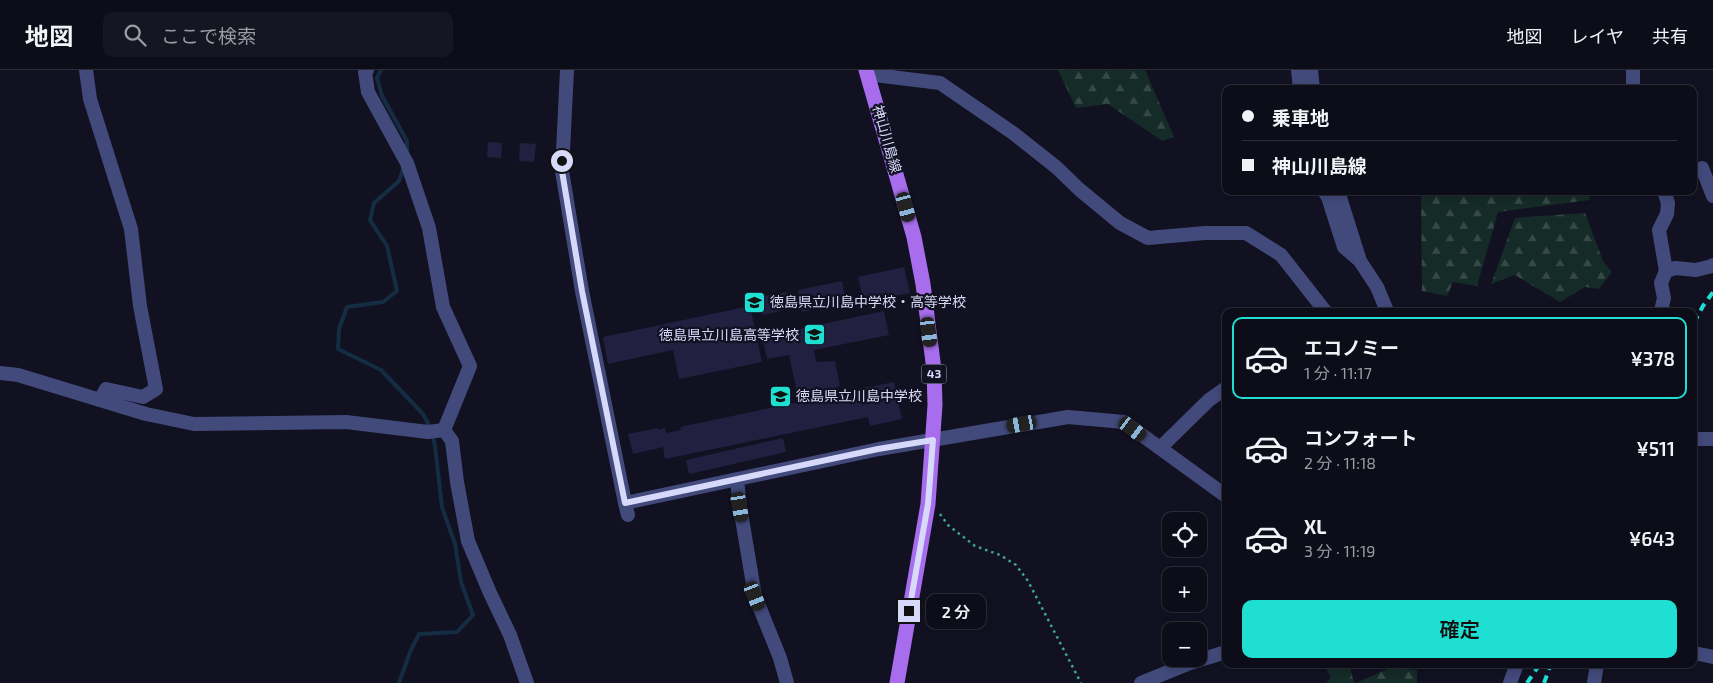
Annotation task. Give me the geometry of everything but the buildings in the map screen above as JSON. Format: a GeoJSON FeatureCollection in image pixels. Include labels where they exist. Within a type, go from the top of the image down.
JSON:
{"type":"FeatureCollection","features":[{"type":"Feature","properties":{"kind":"main road","name":"神山川島線"},"geometry":{"type":"LineString","coordinates":[[866,72],[912,228],[923,284],[934,370],[935,405],[928,504],[897,683]]}},
{"type":"Feature","properties":{"kind":"street"},"geometry":{"type":"LineString","coordinates":[[86,70],[90,99],[131,229],[140,306],[156,389],[143,397],[106,389],[100,400]]}},
{"type":"Feature","properties":{"kind":"street"},"geometry":{"type":"LineString","coordinates":[[367,70],[365,72],[368,92],[404,158],[429,228],[443,308],[470,366],[436,431]]}},
{"type":"Feature","properties":{"kind":"street"},"geometry":{"type":"LineString","coordinates":[[566,70],[562,171],[582,291],[627,509],[737,480],[878,449],[1068,417],[1124,422],[1222,493]]}},
{"type":"Feature","properties":{"kind":"street"},"geometry":{"type":"LineString","coordinates":[[1298,70],[1300,85]]}},
{"type":"Feature","properties":{"kind":"street"},"geometry":{"type":"LineString","coordinates":[[1311,70],[1313,85]]}},
{"type":"Feature","properties":{"kind":"street"},"geometry":{"type":"LineString","coordinates":[[1633,70],[1633,85]]}},
{"type":"Feature","properties":{"kind":"street"},"geometry":{"type":"LineString","coordinates":[[866,72],[940,84],[1013,132],[1120,223],[1148,238],[1205,233],[1246,233],[1281,255],[1322,308]]}},
{"type":"Feature","properties":{"kind":"street"},"geometry":{"type":"LineString","coordinates":[[1702,168],[1713,196]]}},
{"type":"Feature","properties":{"kind":"street"},"geometry":{"type":"LineString","coordinates":[[1327,195],[1344,247],[1360,261]]}},
{"type":"Feature","properties":{"kind":"street"},"geometry":{"type":"LineString","coordinates":[[1339,195],[1360,261],[1377,288],[1386,308]]}},
{"type":"Feature","properties":{"kind":"street"},"geometry":{"type":"LineString","coordinates":[[1661,308],[1664,298],[1661,283],[1666,271],[1659,230],[1667,214],[1668,203],[1665,195]]}},
{"type":"Feature","properties":{"kind":"street"},"geometry":{"type":"LineString","coordinates":[[1666,271],[1675,268],[1696,270],[1712,266],[1713,264]]}},
{"type":"Feature","properties":{"kind":"street"},"geometry":{"type":"LineString","coordinates":[[0,373],[18,375],[146,414],[194,424],[346,422],[436,431],[452,441],[457,482],[468,541],[513,642],[527,683]]}},
{"type":"Feature","properties":{"kind":"street"},"geometry":{"type":"LineString","coordinates":[[1160,448],[1209,400],[1222,391]]}},
{"type":"Feature","properties":{"kind":"street"},"geometry":{"type":"LineString","coordinates":[[1697,439],[1713,439]]}},
{"type":"Feature","properties":{"kind":"street"},"geometry":{"type":"LineString","coordinates":[[737,480],[755,596],[788,683]]}},
{"type":"Feature","properties":{"kind":"street"},"geometry":{"type":"LineString","coordinates":[[1141,683],[1190,663],[1222,653]]}},
{"type":"Feature","properties":{"kind":"street"},"geometry":{"type":"LineString","coordinates":[[1697,654],[1713,657]]}},
{"type":"Feature","properties":{"kind":"street"},"geometry":{"type":"LineString","coordinates":[[1510,683],[1516,668]]}},
{"type":"Feature","properties":{"kind":"street"},"geometry":{"type":"LineString","coordinates":[[1594,683],[1596,668]]}},
{"type":"Feature","properties":{"kind":"path"},"geometry":{"type":"LineString","coordinates":[[928,504],[938,510],[948,525],[975,546],[1000,555],[1016,565],[1028,580],[1081,683]]}},
{"type":"Feature","properties":{"kind":"green space"},"geometry":{"type":"Polygon","coordinates":[[[1058,70],[1145,70],[1174,137],[1162,141],[1108,104],[1076,108],[1058,70]]]}},
{"type":"Feature","properties":{"kind":"green space"},"geometry":{"type":"Polygon","coordinates":[[[1421,195],[1589,195],[1590,200],[1498,212],[1477,286],[1453,282],[1447,296],[1422,291],[1421,195]]]}},
{"type":"Feature","properties":{"kind":"green space"},"geometry":{"type":"Polygon","coordinates":[[[1585,213],[1603,261],[1612,272],[1599,289],[1585,287],[1560,302],[1515,275],[1491,284],[1515,218],[1585,213]]]}},
{"type":"Feature","properties":{"kind":"green space"},"geometry":{"type":"Polygon","coordinates":[[[1326,668],[1350,668],[1354,683],[1326,683],[1331,678],[1326,668]]]}},
{"type":"Feature","properties":{"kind":"green space"},"geometry":{"type":"Polygon","coordinates":[[[1390,668],[1417,670],[1417,683],[1356,683],[1390,668]]]}},
{"type":"Feature","properties":{"kind":"waterway"},"geometry":{"type":"LineString","coordinates":[[381,70],[377,78],[382,96],[407,141],[407,152]]}},
{"type":"Feature","properties":{"kind":"waterway"},"geometry":{"type":"LineString","coordinates":[[399,683],[410,652],[419,634],[457,632],[473,615],[461,582],[455,544],[442,507],[435,446],[431,429],[423,414],[381,370],[338,349],[339,329],[347,307],[383,302],[397,291],[387,246],[370,220],[374,203],[399,181],[404,166]]}},
{"type":"Feature","properties":{"kind":"railway"},"geometry":{"type":"LineString","coordinates":[[1697,317],[1713,292]]}},
{"type":"Feature","properties":{"kind":"railway"},"geometry":{"type":"LineString","coordinates":[[1527,683],[1537,668]]}},
{"type":"Feature","properties":{"kind":"railway"},"geometry":{"type":"LineString","coordinates":[[1544,683],[1550,668]]}},
{"type":"Feature","properties":{"kind":"place","name":"徳島県立川島中学校・高等学校"},"geometry":{"type":"Point","coordinates":[754,302]}},
{"type":"Feature","properties":{"kind":"place","name":"徳島県立川島高等学校"},"geometry":{"type":"Point","coordinates":[815,335]}},
{"type":"Feature","properties":{"kind":"place","name":"徳島県立川島中学校"},"geometry":{"type":"Point","coordinates":[780,396]}},
{"type":"Feature","properties":{"kind":"route"},"geometry":{"type":"LineString","coordinates":[[562,161],[562,171],[582,291],[625,503],[878,449],[933,440],[928,504],[909,611]]}}]}
